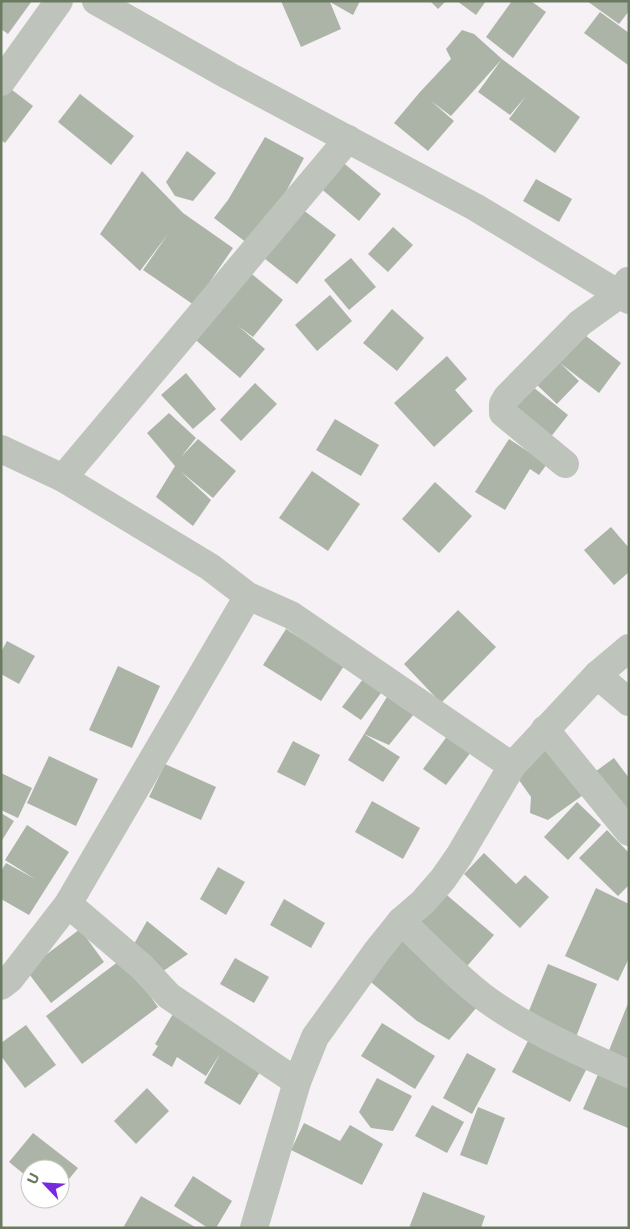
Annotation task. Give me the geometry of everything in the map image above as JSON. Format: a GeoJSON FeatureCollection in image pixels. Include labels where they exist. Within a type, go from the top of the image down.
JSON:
{"type":"FeatureCollection","features":[{"type":"Feature","properties":{"kind":"street"},"geometry":{"type":"LineString","coordinates":[[1,82],[59,1]]}},
{"type":"Feature","properties":{"kind":"street"},"geometry":{"type":"LineString","coordinates":[[96,1],[229,76],[475,207],[625,292],[580,323],[506,397],[503,404],[503,413],[564,464]]}},
{"type":"Feature","properties":{"kind":"street"},"geometry":{"type":"LineString","coordinates":[[63,478],[348,139]]}},
{"type":"Feature","properties":{"kind":"street"},"geometry":{"type":"LineString","coordinates":[[1,449],[63,478],[210,567],[248,596],[291,616],[512,766]]}},
{"type":"Feature","properties":{"kind":"street"},"geometry":{"type":"LineString","coordinates":[[1,986],[10,979],[68,904],[248,596]]}},
{"type":"Feature","properties":{"kind":"street"},"geometry":{"type":"LineString","coordinates":[[254,1228],[297,1082],[315,1037],[401,921],[423,902],[443,879],[459,856],[512,766],[597,675],[629,648]]}},
{"type":"Feature","properties":{"kind":"street"},"geometry":{"type":"LineString","coordinates":[[597,675],[629,702]]}},
{"type":"Feature","properties":{"kind":"street"},"geometry":{"type":"LineString","coordinates":[[545,729],[629,832]]}},
{"type":"Feature","properties":{"kind":"street"},"geometry":{"type":"LineString","coordinates":[[68,904],[142,967],[169,996],[297,1082]]}},
{"type":"Feature","properties":{"kind":"street"},"geometry":{"type":"LineString","coordinates":[[401,921],[460,978],[492,1003],[534,1030],[629,1074]]}},
{"type":"Feature","properties":{"kind":"building"},"geometry":{"type":"Polygon","coordinates":[[[1,1],[32,1],[8,34],[1,29],[1,1]]]}},
{"type":"Feature","properties":{"kind":"building"},"geometry":{"type":"Polygon","coordinates":[[[281,1],[360,1],[353,15],[330,2],[341,29],[301,47],[281,1]]]}},
{"type":"Feature","properties":{"kind":"building"},"geometry":{"type":"Polygon","coordinates":[[[430,1],[446,1],[438,9],[430,1]]]}},
{"type":"Feature","properties":{"kind":"building"},"geometry":{"type":"Polygon","coordinates":[[[457,1],[486,1],[476,15],[457,1]]]}},
{"type":"Feature","properties":{"kind":"building"},"geometry":{"type":"Polygon","coordinates":[[[512,1],[531,1],[546,12],[513,58],[486,37],[512,1]]]}},
{"type":"Feature","properties":{"kind":"building"},"geometry":{"type":"Polygon","coordinates":[[[587,1],[629,1],[629,11],[619,24],[587,1]]]}},
{"type":"Feature","properties":{"kind":"building"},"geometry":{"type":"Polygon","coordinates":[[[600,12],[629,33],[628,65],[584,33],[600,12]]]}},
{"type":"Feature","properties":{"kind":"building"},"geometry":{"type":"Polygon","coordinates":[[[462,30],[474,34],[502,59],[451,116],[431,101],[454,121],[428,151],[394,123],[451,59],[446,49],[462,30]]]}},
{"type":"Feature","properties":{"kind":"building"},"geometry":{"type":"Polygon","coordinates":[[[502,59],[580,117],[555,153],[509,119],[526,96],[510,115],[478,92],[502,59]]]}},
{"type":"Feature","properties":{"kind":"building"},"geometry":{"type":"Polygon","coordinates":[[[3,83],[33,106],[5,143],[1,140],[1,86],[3,83]]]}},
{"type":"Feature","properties":{"kind":"building"},"geometry":{"type":"Polygon","coordinates":[[[80,94],[134,136],[111,165],[58,122],[80,94]]]}},
{"type":"Feature","properties":{"kind":"building"},"geometry":{"type":"Polygon","coordinates":[[[265,137],[304,158],[266,229],[251,246],[214,218],[228,200],[265,137]]]}},
{"type":"Feature","properties":{"kind":"building"},"geometry":{"type":"Polygon","coordinates":[[[187,151],[216,173],[193,201],[175,196],[166,182],[187,151]]]}},
{"type":"Feature","properties":{"kind":"building"},"geometry":{"type":"Polygon","coordinates":[[[340,160],[381,194],[359,221],[318,186],[340,160]]]}},
{"type":"Feature","properties":{"kind":"building"},"geometry":{"type":"Polygon","coordinates":[[[142,171],[183,213],[233,248],[194,305],[143,270],[168,234],[140,271],[100,234],[142,171]]]}},
{"type":"Feature","properties":{"kind":"building"},"geometry":{"type":"Polygon","coordinates":[[[536,179],[572,199],[559,222],[523,201],[536,179]]]}},
{"type":"Feature","properties":{"kind":"building"},"geometry":{"type":"Polygon","coordinates":[[[298,206],[336,235],[297,284],[260,255],[298,206]]]}},
{"type":"Feature","properties":{"kind":"building"},"geometry":{"type":"Polygon","coordinates":[[[393,227],[413,245],[388,272],[368,254],[393,227]]]}},
{"type":"Feature","properties":{"kind":"building"},"geometry":{"type":"Polygon","coordinates":[[[351,258],[376,287],[349,310],[324,280],[351,258]]]}},
{"type":"Feature","properties":{"kind":"building"},"geometry":{"type":"Polygon","coordinates":[[[247,270],[283,300],[253,337],[238,326],[265,349],[240,378],[191,336],[247,270]]]}},
{"type":"Feature","properties":{"kind":"building"},"geometry":{"type":"Polygon","coordinates":[[[330,295],[352,321],[317,351],[295,325],[330,295]]]}},
{"type":"Feature","properties":{"kind":"building"},"geometry":{"type":"Polygon","coordinates":[[[392,309],[424,338],[397,371],[363,343],[392,309]]]}},
{"type":"Feature","properties":{"kind":"building"},"geometry":{"type":"Polygon","coordinates":[[[581,332],[621,363],[599,393],[560,363],[579,381],[557,404],[537,385],[581,332]]]}},
{"type":"Feature","properties":{"kind":"building"},"geometry":{"type":"Polygon","coordinates":[[[447,356],[467,379],[455,390],[473,411],[434,447],[394,403],[447,356]]]}},
{"type":"Feature","properties":{"kind":"building"},"geometry":{"type":"Polygon","coordinates":[[[186,373],[216,409],[193,429],[161,395],[186,373]]]}},
{"type":"Feature","properties":{"kind":"building"},"geometry":{"type":"Polygon","coordinates":[[[255,383],[277,404],[241,441],[220,420],[255,383]]]}},
{"type":"Feature","properties":{"kind":"building"},"geometry":{"type":"Polygon","coordinates":[[[528,383],[568,415],[546,443],[506,411],[528,383]]]}},
{"type":"Feature","properties":{"kind":"building"},"geometry":{"type":"Polygon","coordinates":[[[169,413],[196,438],[181,457],[198,439],[236,471],[213,498],[180,471],[211,500],[193,526],[156,497],[175,466],[147,433],[169,413]]]}},
{"type":"Feature","properties":{"kind":"building"},"geometry":{"type":"Polygon","coordinates":[[[335,419],[379,445],[361,476],[316,450],[335,419]]]}},
{"type":"Feature","properties":{"kind":"building"},"geometry":{"type":"Polygon","coordinates":[[[509,439],[547,464],[539,475],[530,469],[505,510],[475,492],[509,439]]]}},
{"type":"Feature","properties":{"kind":"building"},"geometry":{"type":"Polygon","coordinates":[[[312,471],[360,504],[328,551],[279,518],[312,471]]]}},
{"type":"Feature","properties":{"kind":"building"},"geometry":{"type":"Polygon","coordinates":[[[435,482],[472,516],[439,553],[402,519],[435,482]]]}},
{"type":"Feature","properties":{"kind":"building"},"geometry":{"type":"Polygon","coordinates":[[[611,527],[629,548],[629,572],[614,585],[584,550],[611,527]]]}},
{"type":"Feature","properties":{"kind":"building"},"geometry":{"type":"Polygon","coordinates":[[[458,610],[496,647],[441,703],[404,664],[458,610]]]}},
{"type":"Feature","properties":{"kind":"building"},"geometry":{"type":"Polygon","coordinates":[[[286,629],[344,666],[321,701],[263,665],[286,629]]]}},
{"type":"Feature","properties":{"kind":"building"},"geometry":{"type":"Polygon","coordinates":[[[7,641],[35,656],[19,684],[1,674],[1,652],[7,641]]]}},
{"type":"Feature","properties":{"kind":"building"},"geometry":{"type":"Polygon","coordinates":[[[118,666],[160,686],[132,748],[89,730],[118,666]]]}},
{"type":"Feature","properties":{"kind":"building"},"geometry":{"type":"Polygon","coordinates":[[[363,679],[381,693],[361,720],[342,707],[363,679]]]}},
{"type":"Feature","properties":{"kind":"building"},"geometry":{"type":"Polygon","coordinates":[[[390,692],[418,709],[389,745],[364,734],[390,692]]]}},
{"type":"Feature","properties":{"kind":"building"},"geometry":{"type":"Polygon","coordinates":[[[364,734],[400,757],[383,782],[348,760],[364,734]]]}},
{"type":"Feature","properties":{"kind":"building"},"geometry":{"type":"Polygon","coordinates":[[[448,735],[471,752],[446,785],[423,769],[448,735]]]}},
{"type":"Feature","properties":{"kind":"building"},"geometry":{"type":"Polygon","coordinates":[[[293,741],[320,755],[305,786],[277,772],[293,741]]]}},
{"type":"Feature","properties":{"kind":"building"},"geometry":{"type":"Polygon","coordinates":[[[544,743],[586,793],[548,820],[530,813],[531,797],[514,773],[544,743]]]}},
{"type":"Feature","properties":{"kind":"building"},"geometry":{"type":"Polygon","coordinates":[[[49,756],[98,779],[76,826],[27,803],[49,756]]]}},
{"type":"Feature","properties":{"kind":"building"},"geometry":{"type":"Polygon","coordinates":[[[614,758],[629,778],[629,813],[588,777],[614,758]]]}},
{"type":"Feature","properties":{"kind":"building"},"geometry":{"type":"Polygon","coordinates":[[[165,764],[216,787],[201,820],[149,797],[165,764]]]}},
{"type":"Feature","properties":{"kind":"building"},"geometry":{"type":"Polygon","coordinates":[[[1,773],[32,788],[18,818],[1,810],[1,773]]]}},
{"type":"Feature","properties":{"kind":"building"},"geometry":{"type":"Polygon","coordinates":[[[372,801],[420,828],[403,859],[355,832],[372,801]]]}},
{"type":"Feature","properties":{"kind":"building"},"geometry":{"type":"Polygon","coordinates":[[[577,802],[601,825],[568,860],[544,837],[577,802]]]}},
{"type":"Feature","properties":{"kind":"building"},"geometry":{"type":"Polygon","coordinates":[[[1,813],[14,821],[1,842],[1,813]]]}},
{"type":"Feature","properties":{"kind":"building"},"geometry":{"type":"Polygon","coordinates":[[[27,825],[69,852],[29,915],[1,899],[1,871],[6,863],[35,879],[5,860],[27,825]]]}},
{"type":"Feature","properties":{"kind":"building"},"geometry":{"type":"Polygon","coordinates":[[[607,830],[629,853],[629,885],[618,896],[579,858],[607,830]]]}},
{"type":"Feature","properties":{"kind":"building"},"geometry":{"type":"Polygon","coordinates":[[[484,853],[516,884],[525,875],[549,897],[520,928],[464,874],[484,853]]]}},
{"type":"Feature","properties":{"kind":"building"},"geometry":{"type":"Polygon","coordinates":[[[218,867],[245,882],[226,915],[200,899],[218,867]]]}},
{"type":"Feature","properties":{"kind":"building"},"geometry":{"type":"Polygon","coordinates":[[[596,888],[629,904],[629,958],[618,981],[565,956],[596,888]]]}},
{"type":"Feature","properties":{"kind":"building"},"geometry":{"type":"Polygon","coordinates":[[[442,891],[494,935],[462,972],[414,924],[442,891]]]}},
{"type":"Feature","properties":{"kind":"building"},"geometry":{"type":"Polygon","coordinates":[[[284,899],[325,923],[311,948],[270,925],[284,899]]]}},
{"type":"Feature","properties":{"kind":"building"},"geometry":{"type":"Polygon","coordinates":[[[147,921],[188,954],[156,976],[134,944],[147,921]]]}},
{"type":"Feature","properties":{"kind":"building"},"geometry":{"type":"Polygon","coordinates":[[[80,929],[104,962],[51,1003],[26,970],[80,929]]]}},
{"type":"Feature","properties":{"kind":"building"},"geometry":{"type":"Polygon","coordinates":[[[398,937],[483,1000],[449,1040],[417,1021],[365,977],[398,937]]]}},
{"type":"Feature","properties":{"kind":"building"},"geometry":{"type":"Polygon","coordinates":[[[123,958],[158,1007],[82,1064],[46,1016],[123,958]]]}},
{"type":"Feature","properties":{"kind":"building"},"geometry":{"type":"Polygon","coordinates":[[[235,958],[269,977],[254,1003],[220,984],[235,958]]]}},
{"type":"Feature","properties":{"kind":"building"},"geometry":{"type":"Polygon","coordinates":[[[548,964],[597,984],[574,1042],[524,1023],[548,964]]]}},
{"type":"Feature","properties":{"kind":"building"},"geometry":{"type":"Polygon","coordinates":[[[629,1001],[629,1061],[608,1053],[629,1001]]]}},
{"type":"Feature","properties":{"kind":"building"},"geometry":{"type":"Polygon","coordinates":[[[173,1014],[263,1067],[240,1105],[204,1083],[220,1054],[206,1076],[177,1057],[172,1067],[152,1055],[158,1046],[155,1044],[173,1014]]]}},
{"type":"Feature","properties":{"kind":"building"},"geometry":{"type":"Polygon","coordinates":[[[382,1023],[435,1056],[415,1089],[361,1056],[382,1023]]]}},
{"type":"Feature","properties":{"kind":"building"},"geometry":{"type":"Polygon","coordinates":[[[26,1025],[56,1065],[25,1088],[1,1056],[1,1043],[26,1025]]]}},
{"type":"Feature","properties":{"kind":"building"},"geometry":{"type":"Polygon","coordinates":[[[529,1039],[587,1068],[570,1102],[512,1072],[529,1039]]]}},
{"type":"Feature","properties":{"kind":"building"},"geometry":{"type":"Polygon","coordinates":[[[467,1053],[496,1069],[472,1114],[443,1098],[467,1053]]]}},
{"type":"Feature","properties":{"kind":"building"},"geometry":{"type":"Polygon","coordinates":[[[599,1072],[629,1085],[628,1128],[583,1109],[599,1072]]]}},
{"type":"Feature","properties":{"kind":"building"},"geometry":{"type":"Polygon","coordinates":[[[377,1078],[412,1096],[393,1131],[371,1128],[359,1112],[377,1078]]]}},
{"type":"Feature","properties":{"kind":"building"},"geometry":{"type":"Polygon","coordinates":[[[147,1088],[169,1111],[136,1144],[114,1121],[147,1088]]]}},
{"type":"Feature","properties":{"kind":"building"},"geometry":{"type":"Polygon","coordinates":[[[432,1105],[464,1122],[447,1153],[415,1136],[432,1105]]]}},
{"type":"Feature","properties":{"kind":"building"},"geometry":{"type":"Polygon","coordinates":[[[478,1107],[505,1118],[487,1165],[460,1155],[478,1107]]]}},
{"type":"Feature","properties":{"kind":"building"},"geometry":{"type":"Polygon","coordinates":[[[304,1123],[340,1141],[350,1125],[383,1144],[362,1185],[291,1150],[304,1123]]]}},
{"type":"Feature","properties":{"kind":"building"},"geometry":{"type":"Polygon","coordinates":[[[33,1133],[66,1159],[20,1159],[20,1171],[9,1162],[33,1133]]]}},
{"type":"Feature","properties":{"kind":"building"},"geometry":{"type":"Polygon","coordinates":[[[70,1162],[78,1168],[70,1178],[70,1162]]]}},
{"type":"Feature","properties":{"kind":"building"},"geometry":{"type":"Polygon","coordinates":[[[193,1176],[232,1201],[216,1228],[208,1228],[174,1206],[193,1176]]]}},
{"type":"Feature","properties":{"kind":"building"},"geometry":{"type":"Polygon","coordinates":[[[423,1192],[485,1216],[481,1228],[409,1228],[423,1192]]]}},
{"type":"Feature","properties":{"kind":"building"},"geometry":{"type":"Polygon","coordinates":[[[141,1196],[195,1227],[123,1228],[141,1196]]]}}]}
